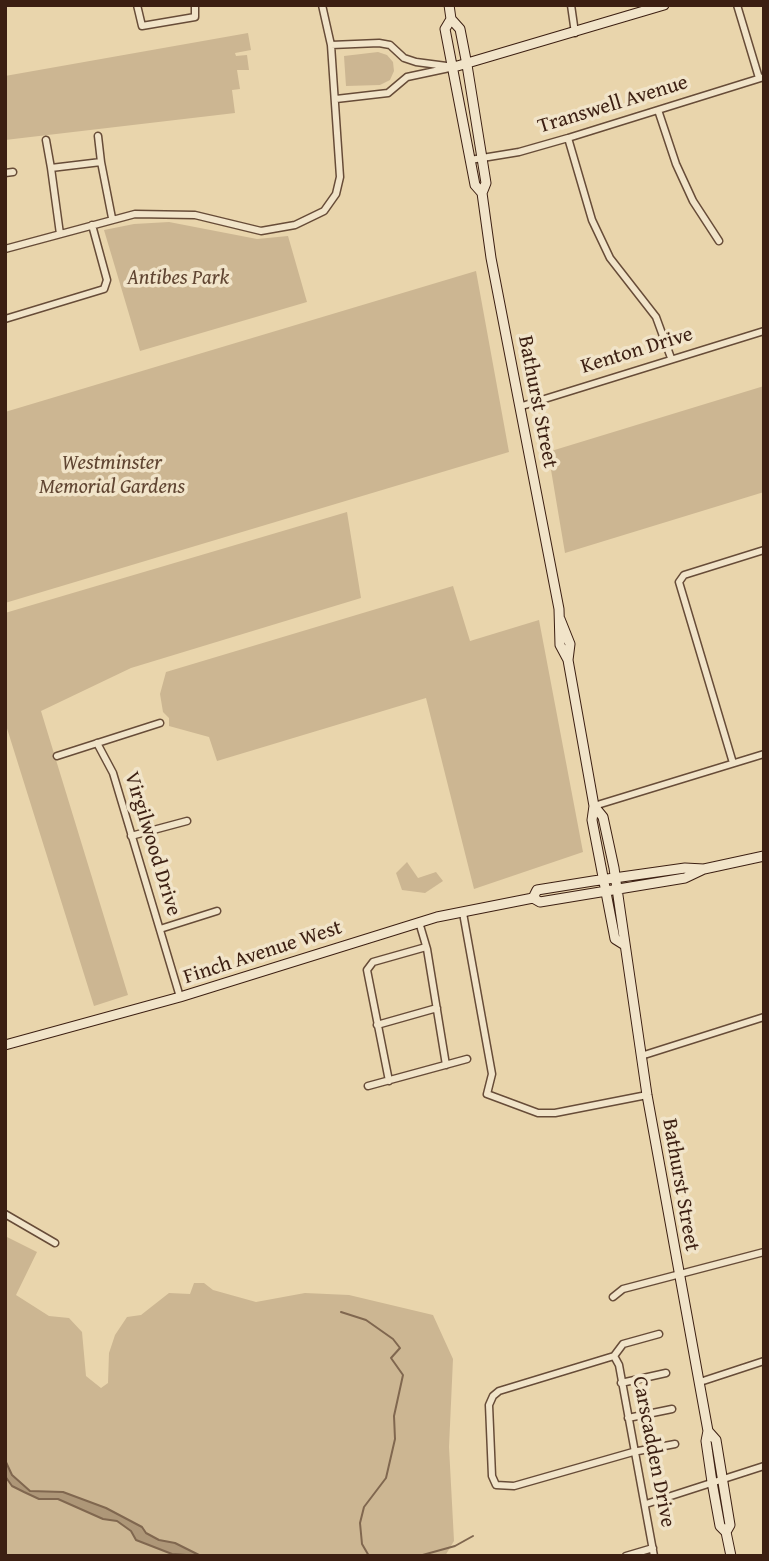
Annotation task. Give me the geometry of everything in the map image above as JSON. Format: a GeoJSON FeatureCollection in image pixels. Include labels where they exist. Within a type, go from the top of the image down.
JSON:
{"type":"FeatureCollection","features":[{"type":"Feature","properties":{"kind":"main road","name":"Bathurst Street"},"geometry":{"type":"LineString","coordinates":[[449,5],[451,19],[460,29],[467,65],[486,183],[482,193],[492,265],[522,406],[560,618],[560,645],[568,660],[594,806],[592,821],[615,939],[623,944]]}},
{"type":"Feature","properties":{"kind":"main road"},"geometry":{"type":"LineString","coordinates":[[454,67],[664,5]]}},
{"type":"Feature","properties":{"kind":"main road","name":"Bathurst Street"},"geometry":{"type":"LineString","coordinates":[[451,19],[445,28],[475,185],[482,193]]}},
{"type":"Feature","properties":{"kind":"main road","name":"Bathurst Street"},"geometry":{"type":"LineString","coordinates":[[594,806],[603,817],[616,878],[626,937],[623,944],[647,1095],[708,1431],[706,1441],[712,1482],[720,1526],[726,1532],[731,1556]]}},
{"type":"Feature","properties":{"kind":"main road","name":"Finch Avenue West"},"geometry":{"type":"LineString","coordinates":[[5,1045],[180,997],[419,922],[533,898],[540,902],[685,878],[704,869],[764,856]]}},
{"type":"Feature","properties":{"kind":"main road","name":"Finch Avenue West"},"geometry":{"type":"LineString","coordinates":[[533,898],[537,890],[685,868],[704,869]]}},
{"type":"Feature","properties":{"kind":"main road","name":"Bathurst Street"},"geometry":{"type":"LineString","coordinates":[[708,1431],[716,1440],[723,1479],[730,1525],[726,1532]]}},
{"type":"Feature","properties":{"kind":"street"},"geometry":{"type":"LineString","coordinates":[[137,5],[142,26],[195,17],[195,5]]}},
{"type":"Feature","properties":{"kind":"street"},"geometry":{"type":"LineString","coordinates":[[5,249],[112,218],[173,213],[261,231],[295,225],[316,217],[332,202],[340,177],[331,46],[322,5]]}},
{"type":"Feature","properties":{"kind":"street"},"geometry":{"type":"LineString","coordinates":[[571,5],[575,33]]}},
{"type":"Feature","properties":{"kind":"street"},"geometry":{"type":"LineString","coordinates":[[737,5],[761,78]]}},
{"type":"Feature","properties":{"kind":"street"},"geometry":{"type":"LineString","coordinates":[[331,46],[379,43],[390,45],[404,58],[416,62],[454,67]]}},
{"type":"Feature","properties":{"kind":"street"},"geometry":{"type":"LineString","coordinates":[[336,99],[388,93],[407,77],[445,72],[454,67]]}},
{"type":"Feature","properties":{"kind":"street","name":"Transwell Avenue"},"geometry":{"type":"LineString","coordinates":[[470,160],[568,138],[761,78]]}},
{"type":"Feature","properties":{"kind":"street"},"geometry":{"type":"LineString","coordinates":[[658,110],[692,201],[719,241]]}},
{"type":"Feature","properties":{"kind":"street"},"geometry":{"type":"LineString","coordinates":[[97,136],[112,218]]}},
{"type":"Feature","properties":{"kind":"street"},"geometry":{"type":"LineString","coordinates":[[568,138],[592,220],[610,258],[656,317],[671,358]]}},
{"type":"Feature","properties":{"kind":"street"},"geometry":{"type":"LineString","coordinates":[[46,140],[60,234]]}},
{"type":"Feature","properties":{"kind":"street"},"geometry":{"type":"LineString","coordinates":[[51,168],[101,162]]}},
{"type":"Feature","properties":{"kind":"street"},"geometry":{"type":"LineString","coordinates":[[5,319],[104,289],[107,280],[92,225]]}},
{"type":"Feature","properties":{"kind":"street","name":"Kenton Drive"},"geometry":{"type":"LineString","coordinates":[[522,406],[764,331]]}},
{"type":"Feature","properties":{"kind":"street"},"geometry":{"type":"LineString","coordinates":[[733,763],[679,582],[684,575],[764,550]]}},
{"type":"Feature","properties":{"kind":"street"},"geometry":{"type":"LineString","coordinates":[[57,756],[160,723]]}},
{"type":"Feature","properties":{"kind":"street","name":"Virgilwood Drive"},"geometry":{"type":"LineString","coordinates":[[97,743],[113,773],[180,997]]}},
{"type":"Feature","properties":{"kind":"street"},"geometry":{"type":"LineString","coordinates":[[594,806],[764,754]]}},
{"type":"Feature","properties":{"kind":"street"},"geometry":{"type":"LineString","coordinates":[[131,836],[187,821]]}},
{"type":"Feature","properties":{"kind":"street"},"geometry":{"type":"LineString","coordinates":[[160,929],[217,911]]}},
{"type":"Feature","properties":{"kind":"street"},"geometry":{"type":"LineString","coordinates":[[463,914],[492,1074],[487,1094],[534,1112],[555,1113],[647,1095]]}},
{"type":"Feature","properties":{"kind":"street"},"geometry":{"type":"LineString","coordinates":[[419,922],[426,947],[446,1065]]}},
{"type":"Feature","properties":{"kind":"street"},"geometry":{"type":"LineString","coordinates":[[389,1081],[366,972],[368,966],[426,947]]}},
{"type":"Feature","properties":{"kind":"street"},"geometry":{"type":"LineString","coordinates":[[377,1025],[437,1007]]}},
{"type":"Feature","properties":{"kind":"street"},"geometry":{"type":"LineString","coordinates":[[641,1056],[764,1017]]}},
{"type":"Feature","properties":{"kind":"street"},"geometry":{"type":"LineString","coordinates":[[368,1086],[467,1059]]}},
{"type":"Feature","properties":{"kind":"street"},"geometry":{"type":"LineString","coordinates":[[5,1214],[55,1243]]}},
{"type":"Feature","properties":{"kind":"street"},"geometry":{"type":"LineString","coordinates":[[613,1297],[623,1289],[764,1252]]}},
{"type":"Feature","properties":{"kind":"street"},"geometry":{"type":"LineString","coordinates":[[659,1334],[623,1344],[614,1356],[538,1378],[493,1396],[489,1405],[492,1476],[496,1485],[514,1486],[633,1452],[675,1444]]}},
{"type":"Feature","properties":{"kind":"street","name":"Carscadden Drive"},"geometry":{"type":"LineString","coordinates":[[614,1356],[619,1365],[653,1552]]}},
{"type":"Feature","properties":{"kind":"street"},"geometry":{"type":"LineString","coordinates":[[700,1381],[764,1361]]}},
{"type":"Feature","properties":{"kind":"street"},"geometry":{"type":"LineString","coordinates":[[621,1383],[666,1373]]}},
{"type":"Feature","properties":{"kind":"street"},"geometry":{"type":"LineString","coordinates":[[628,1418],[672,1409]]}},
{"type":"Feature","properties":{"kind":"street"},"geometry":{"type":"LineString","coordinates":[[646,1504],[764,1466]]}},
{"type":"Feature","properties":{"kind":"street"},"geometry":{"type":"LineString","coordinates":[[626,1556],[653,1552]]}},
{"type":"Feature","properties":{"kind":"green space"},"geometry":{"type":"Polygon","coordinates":[[[248,33],[251,50],[235,53],[236,56],[247,55],[249,70],[237,70],[240,89],[232,90],[235,113],[5,140],[5,76],[248,33]]]}},
{"type":"Feature","properties":{"kind":"green space"},"geometry":{"type":"Polygon","coordinates":[[[378,52],[387,55],[393,62],[394,71],[390,80],[380,85],[346,86],[344,56],[378,52]]]}},
{"type":"Feature","properties":{"kind":"green space","name":"Antibes Park"},"geometry":{"type":"Polygon","coordinates":[[[169,222],[257,239],[288,236],[307,302],[140,351],[104,230],[134,224],[169,222]]]}},
{"type":"Feature","properties":{"kind":"green space","name":"Westminster Memorial Gardens"},"geometry":{"type":"Polygon","coordinates":[[[476,271],[509,452],[5,603],[5,412],[476,271]]]}},
{"type":"Feature","properties":{"kind":"green space"},"geometry":{"type":"Polygon","coordinates":[[[764,386],[764,492],[565,553],[548,452],[764,386]]]}},
{"type":"Feature","properties":{"kind":"green space"},"geometry":{"type":"Polygon","coordinates":[[[347,512],[361,598],[131,668],[41,711],[128,995],[94,1006],[5,722],[5,613],[347,512]]]}},
{"type":"Feature","properties":{"kind":"green space"},"geometry":{"type":"Polygon","coordinates":[[[453,586],[470,641],[539,620],[583,852],[474,889],[426,698],[217,761],[209,737],[169,726],[169,718],[163,712],[160,694],[166,672],[453,586]]]}},
{"type":"Feature","properties":{"kind":"green space"},"geometry":{"type":"Polygon","coordinates":[[[407,862],[418,878],[436,872],[443,881],[425,893],[402,890],[396,873],[407,862]]]}},
{"type":"Feature","properties":{"kind":"green space"},"geometry":{"type":"Polygon","coordinates":[[[5,1236],[37,1252],[16,1295],[49,1316],[69,1318],[82,1332],[86,1376],[101,1388],[108,1383],[109,1353],[115,1335],[127,1317],[141,1315],[169,1293],[190,1294],[194,1283],[204,1283],[213,1290],[256,1302],[305,1293],[349,1295],[433,1315],[453,1359],[449,1447],[454,1541],[445,1556],[5,1556],[5,1236]]]}},
{"type":"Feature","properties":{"kind":"shaded area"},"geometry":{"type":"Polygon","coordinates":[[[5,1460],[12,1475],[30,1491],[63,1492],[106,1508],[142,1527],[146,1533],[159,1540],[175,1543],[201,1556],[172,1554],[136,1540],[131,1531],[117,1521],[103,1519],[58,1499],[39,1499],[24,1492],[12,1486],[5,1476],[5,1460]]]}},
{"type":"Feature","properties":{"kind":"waterway"},"geometry":{"type":"LineString","coordinates":[[341,1312],[366,1320],[393,1339],[400,1348],[391,1358],[403,1375],[394,1416],[395,1439],[386,1478],[364,1507],[360,1523],[362,1544],[369,1556]]}},
{"type":"Feature","properties":{"kind":"waterway"},"geometry":{"type":"LineString","coordinates":[[419,1556],[455,1546],[473,1536]]}}]}
